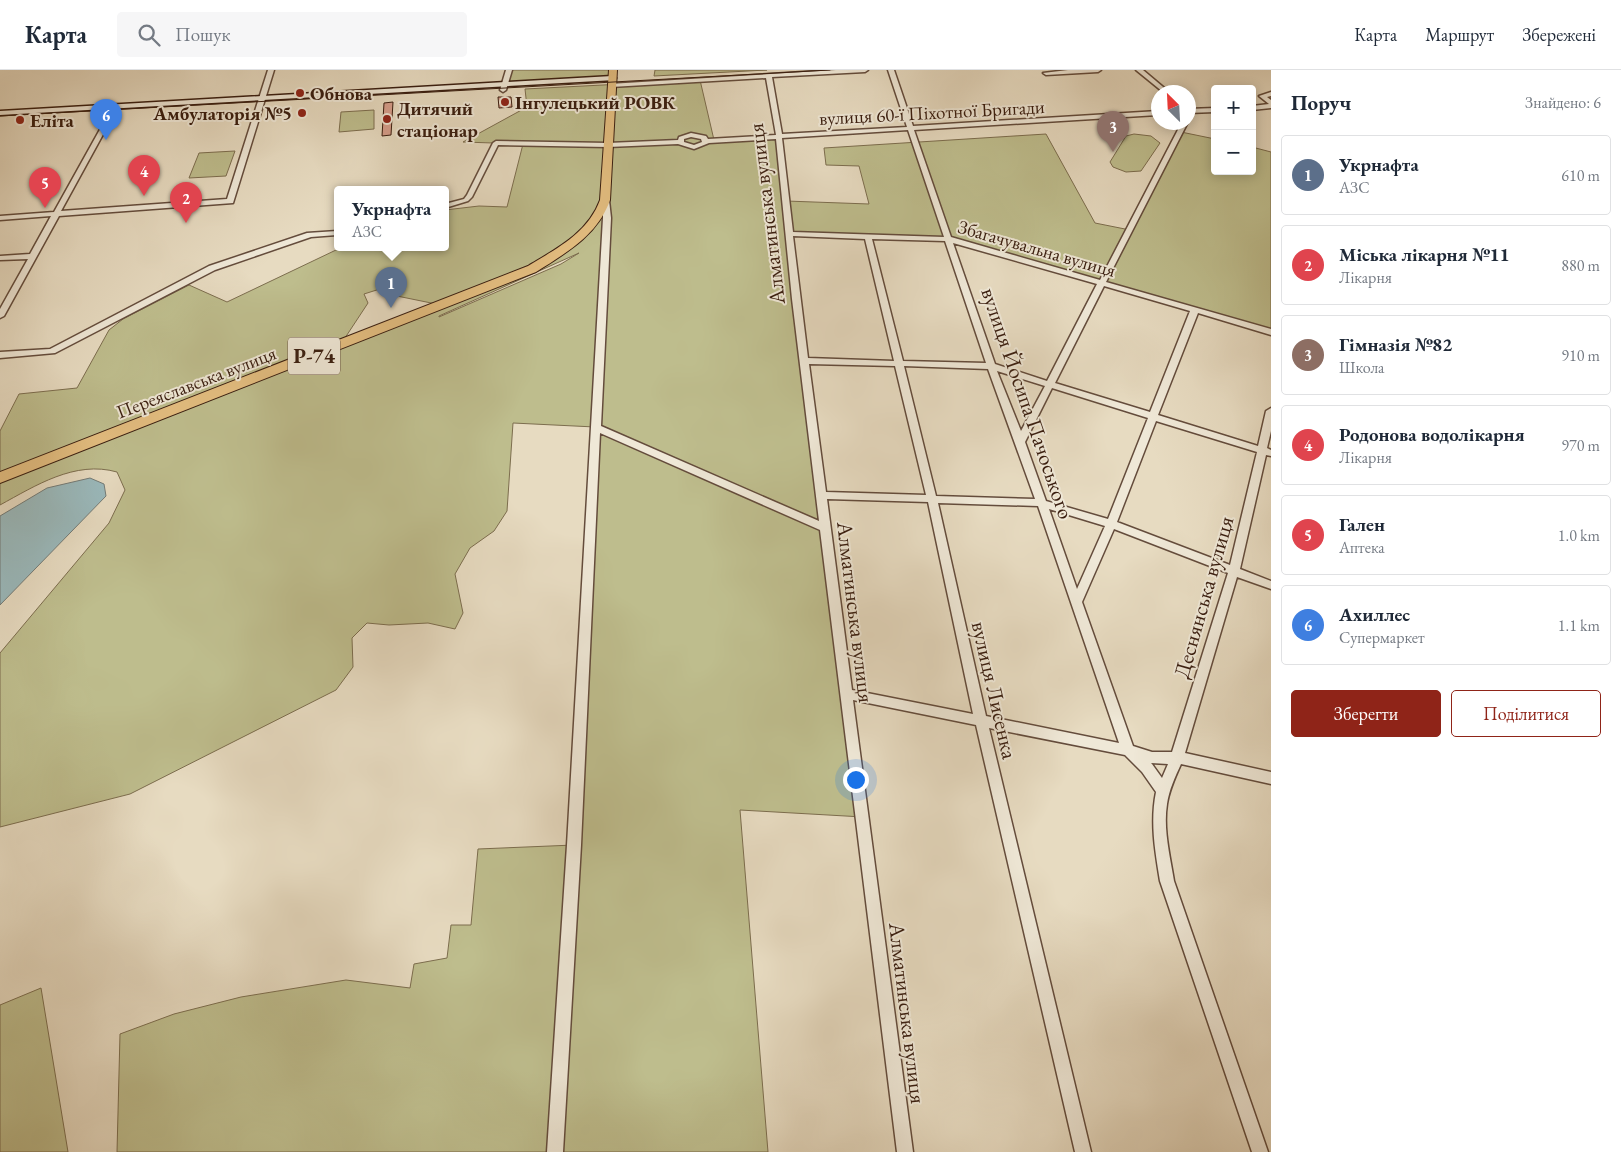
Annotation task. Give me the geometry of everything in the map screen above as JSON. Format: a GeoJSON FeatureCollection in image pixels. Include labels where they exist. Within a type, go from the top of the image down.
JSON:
{"type":"FeatureCollection","features":[{"type":"Feature","properties":{"kind":"main road"},"geometry":{"type":"LineString","coordinates":[[0,117],[504,87],[612,78]]}},
{"type":"Feature","properties":{"kind":"main road","name":"Р-74"},"geometry":{"type":"LineString","coordinates":[[605,200],[612,78]]}},
{"type":"Feature","properties":{"kind":"main road"},"geometry":{"type":"LineString","coordinates":[[0,113],[114,109]]}},
{"type":"Feature","properties":{"kind":"main road","name":"Переяславська вулиця"},"geometry":{"type":"LineString","coordinates":[[0,478],[532,269],[582,235],[600,214],[605,200]]}},
{"type":"Feature","properties":{"kind":"street"},"geometry":{"type":"LineString","coordinates":[[0,218],[230,201],[271,70]]}},
{"type":"Feature","properties":{"kind":"street"},"geometry":{"type":"LineString","coordinates":[[504,87],[509,70]]}},
{"type":"Feature","properties":{"kind":"street"},"geometry":{"type":"LineString","coordinates":[[612,78],[865,70]]}},
{"type":"Feature","properties":{"kind":"street","name":"вулиця Йосипа Пачоського"},"geometry":{"type":"LineString","coordinates":[[891,70],[1040,504],[1128,750]]}},
{"type":"Feature","properties":{"kind":"street"},"geometry":{"type":"LineString","coordinates":[[1046,73],[1098,70]]}},
{"type":"Feature","properties":{"kind":"street"},"geometry":{"type":"LineString","coordinates":[[1139,70],[1157,85]]}},
{"type":"Feature","properties":{"kind":"street","name":"Алматинська вулиця"},"geometry":{"type":"LineString","coordinates":[[768,73],[779,136],[804,361],[905,1152]]}},
{"type":"Feature","properties":{"kind":"street"},"geometry":{"type":"LineString","coordinates":[[1271,94],[1262,96],[1271,105]]}},
{"type":"Feature","properties":{"kind":"street"},"geometry":{"type":"LineString","coordinates":[[1256,107],[1271,105]]}},
{"type":"Feature","properties":{"kind":"street"},"geometry":{"type":"LineString","coordinates":[[0,316],[114,109]]}},
{"type":"Feature","properties":{"kind":"street"},"geometry":{"type":"LineString","coordinates":[[1196,111],[1211,110]]}},
{"type":"Feature","properties":{"kind":"street","name":"вулиця 60-ї Піхотної Бригади"},"geometry":{"type":"LineString","coordinates":[[706,140],[1151,113]]}},
{"type":"Feature","properties":{"kind":"street"},"geometry":{"type":"LineString","coordinates":[[1020,442],[1181,130]]}},
{"type":"Feature","properties":{"kind":"street"},"geometry":{"type":"LineString","coordinates":[[449,205],[466,200],[470,196],[496,143],[608,145],[680,142],[684,146],[694,147],[705,144],[706,140],[702,136],[691,135],[681,138],[680,142]]}},
{"type":"Feature","properties":{"kind":"street"},"geometry":{"type":"LineString","coordinates":[[555,1152],[607,218],[605,200]]}},
{"type":"Feature","properties":{"kind":"street"},"geometry":{"type":"LineString","coordinates":[[0,355],[52,351],[212,268],[310,235],[334,233]]}},
{"type":"Feature","properties":{"kind":"street","name":"Збагачувальна вулиця"},"geometry":{"type":"LineString","coordinates":[[789,234],[949,239],[1271,332]]}},
{"type":"Feature","properties":{"kind":"street","name":"вулиця Лисенка"},"geometry":{"type":"LineString","coordinates":[[868,237],[932,499],[981,721],[1083,1152]]}},
{"type":"Feature","properties":{"kind":"street"},"geometry":{"type":"LineString","coordinates":[[0,258],[33,256]]}},
{"type":"Feature","properties":{"kind":"street"},"geometry":{"type":"LineString","coordinates":[[1076,603],[1111,524],[1196,310]]}},
{"type":"Feature","properties":{"kind":"street"},"geometry":{"type":"LineString","coordinates":[[804,361],[992,366],[1266,451]]}},
{"type":"Feature","properties":{"kind":"street","name":"Деснянська вулиця"},"geometry":{"type":"LineString","coordinates":[[1163,791],[1177,757],[1234,571],[1266,451],[1271,411]]}},
{"type":"Feature","properties":{"kind":"street"},"geometry":{"type":"LineString","coordinates":[[595,427],[826,528]]}},
{"type":"Feature","properties":{"kind":"street"},"geometry":{"type":"LineString","coordinates":[[822,495],[1040,504],[1111,524],[1271,585]]}},
{"type":"Feature","properties":{"kind":"street"},"geometry":{"type":"LineString","coordinates":[[847,694],[1128,750],[1151,759],[1162,760],[1177,757],[1271,778]]}},
{"type":"Feature","properties":{"kind":"street"},"geometry":{"type":"LineString","coordinates":[[1128,750],[1147,768],[1163,791],[1160,805],[1160,837],[1167,881],[1260,1152]]}},
{"type":"Feature","properties":{"kind":"shaded area"},"geometry":{"type":"Polygon","coordinates":[[[509,70],[613,70],[612,78],[505,85],[509,70]]]}},
{"type":"Feature","properties":{"kind":"shaded area"},"geometry":{"type":"Polygon","coordinates":[[[655,70],[767,70],[654,76],[655,70]]]}},
{"type":"Feature","properties":{"kind":"shaded area"},"geometry":{"type":"Polygon","coordinates":[[[700,80],[714,140],[779,136],[786,201],[869,204],[859,166],[826,165],[824,148],[1046,134],[1095,223],[1130,230],[1181,132],[1211,138],[1211,175],[1256,175],[1256,148],[1271,152],[1271,332],[949,239],[789,235],[863,817],[740,810],[768,1152],[117,1152],[120,1034],[174,1014],[241,997],[346,980],[410,988],[414,964],[447,958],[451,925],[471,925],[478,849],[574,845],[595,427],[513,423],[507,511],[494,531],[470,548],[455,574],[463,613],[455,629],[428,623],[389,625],[367,623],[352,638],[353,667],[336,690],[130,794],[0,827],[0,653],[109,523],[125,490],[117,472],[86,469],[71,472],[41,483],[0,505],[0,431],[19,394],[77,388],[109,330],[123,319],[189,285],[227,302],[334,251],[449,251],[449,210],[479,206],[507,207],[523,144],[463,142],[527,107],[525,89],[700,80]],[[579,253],[439,316],[561,264],[579,253]],[[383,288],[364,294],[368,303],[341,344],[441,305],[392,295],[383,288]]]}},
{"type":"Feature","properties":{"kind":"shaded area"},"geometry":{"type":"Polygon","coordinates":[[[374,110],[374,129],[339,132],[341,112],[374,110]]]}},
{"type":"Feature","properties":{"kind":"shaded area"},"geometry":{"type":"Polygon","coordinates":[[[1134,134],[1151,136],[1160,143],[1141,171],[1126,172],[1113,167],[1110,162],[1126,136],[1134,134]]]}},
{"type":"Feature","properties":{"kind":"shaded area"},"geometry":{"type":"Polygon","coordinates":[[[235,151],[226,176],[189,178],[199,153],[235,151]]]}},
{"type":"Feature","properties":{"kind":"shaded area"},"geometry":{"type":"Polygon","coordinates":[[[41,988],[68,1152],[0,1152],[0,1005],[41,988]]]}},
{"type":"Feature","properties":{"kind":"water"},"geometry":{"type":"Polygon","coordinates":[[[90,478],[104,484],[106,496],[0,605],[0,516],[47,488],[90,478]]]}},
{"type":"Feature","properties":{"kind":"building","name":"Інгулецький РОВК"},"geometry":{"type":"Polygon","coordinates":[[[498,97],[511,97],[512,107],[499,108],[498,97]]]}},
{"type":"Feature","properties":{"kind":"building","name":"Дитячий стаціонар"},"geometry":{"type":"Polygon","coordinates":[[[393,102],[391,135],[382,136],[384,103],[393,102]]]}},
{"type":"Feature","properties":{"kind":"tram line"},"geometry":{"type":"LineString","coordinates":[[0,116],[830,70]]}},
{"type":"Feature","properties":{"kind":"place","name":"Обнова"},"geometry":{"type":"Point","coordinates":[300,93]}},
{"type":"Feature","properties":{"kind":"place","name":"Інгулецький РОВК"},"geometry":{"type":"Point","coordinates":[505,102]}},
{"type":"Feature","properties":{"kind":"place","name":"Амбулаторія №5"},"geometry":{"type":"Point","coordinates":[302,113]}},
{"type":"Feature","properties":{"kind":"place","name":"Дитячий стаціонар"},"geometry":{"type":"Point","coordinates":[387,119]}},
{"type":"Feature","properties":{"kind":"place","name":"Еліта"},"geometry":{"type":"Point","coordinates":[20,120]}},
{"type":"Feature","properties":{"kind":"place","name":"Ахиллес"},"geometry":{"type":"Point","coordinates":[106,140]}},
{"type":"Feature","properties":{"kind":"place","name":"Гімназія №82"},"geometry":{"type":"Point","coordinates":[1113,152]}},
{"type":"Feature","properties":{"kind":"place","name":"Родонова водолікарня"},"geometry":{"type":"Point","coordinates":[144,196]}},
{"type":"Feature","properties":{"kind":"place","name":"Гален"},"geometry":{"type":"Point","coordinates":[45,208]}},
{"type":"Feature","properties":{"kind":"place","name":"Міська лікарня №11"},"geometry":{"type":"Point","coordinates":[186,223]}},
{"type":"Feature","properties":{"kind":"place","name":"Укрнафта"},"geometry":{"type":"Point","coordinates":[391,308]}}]}
